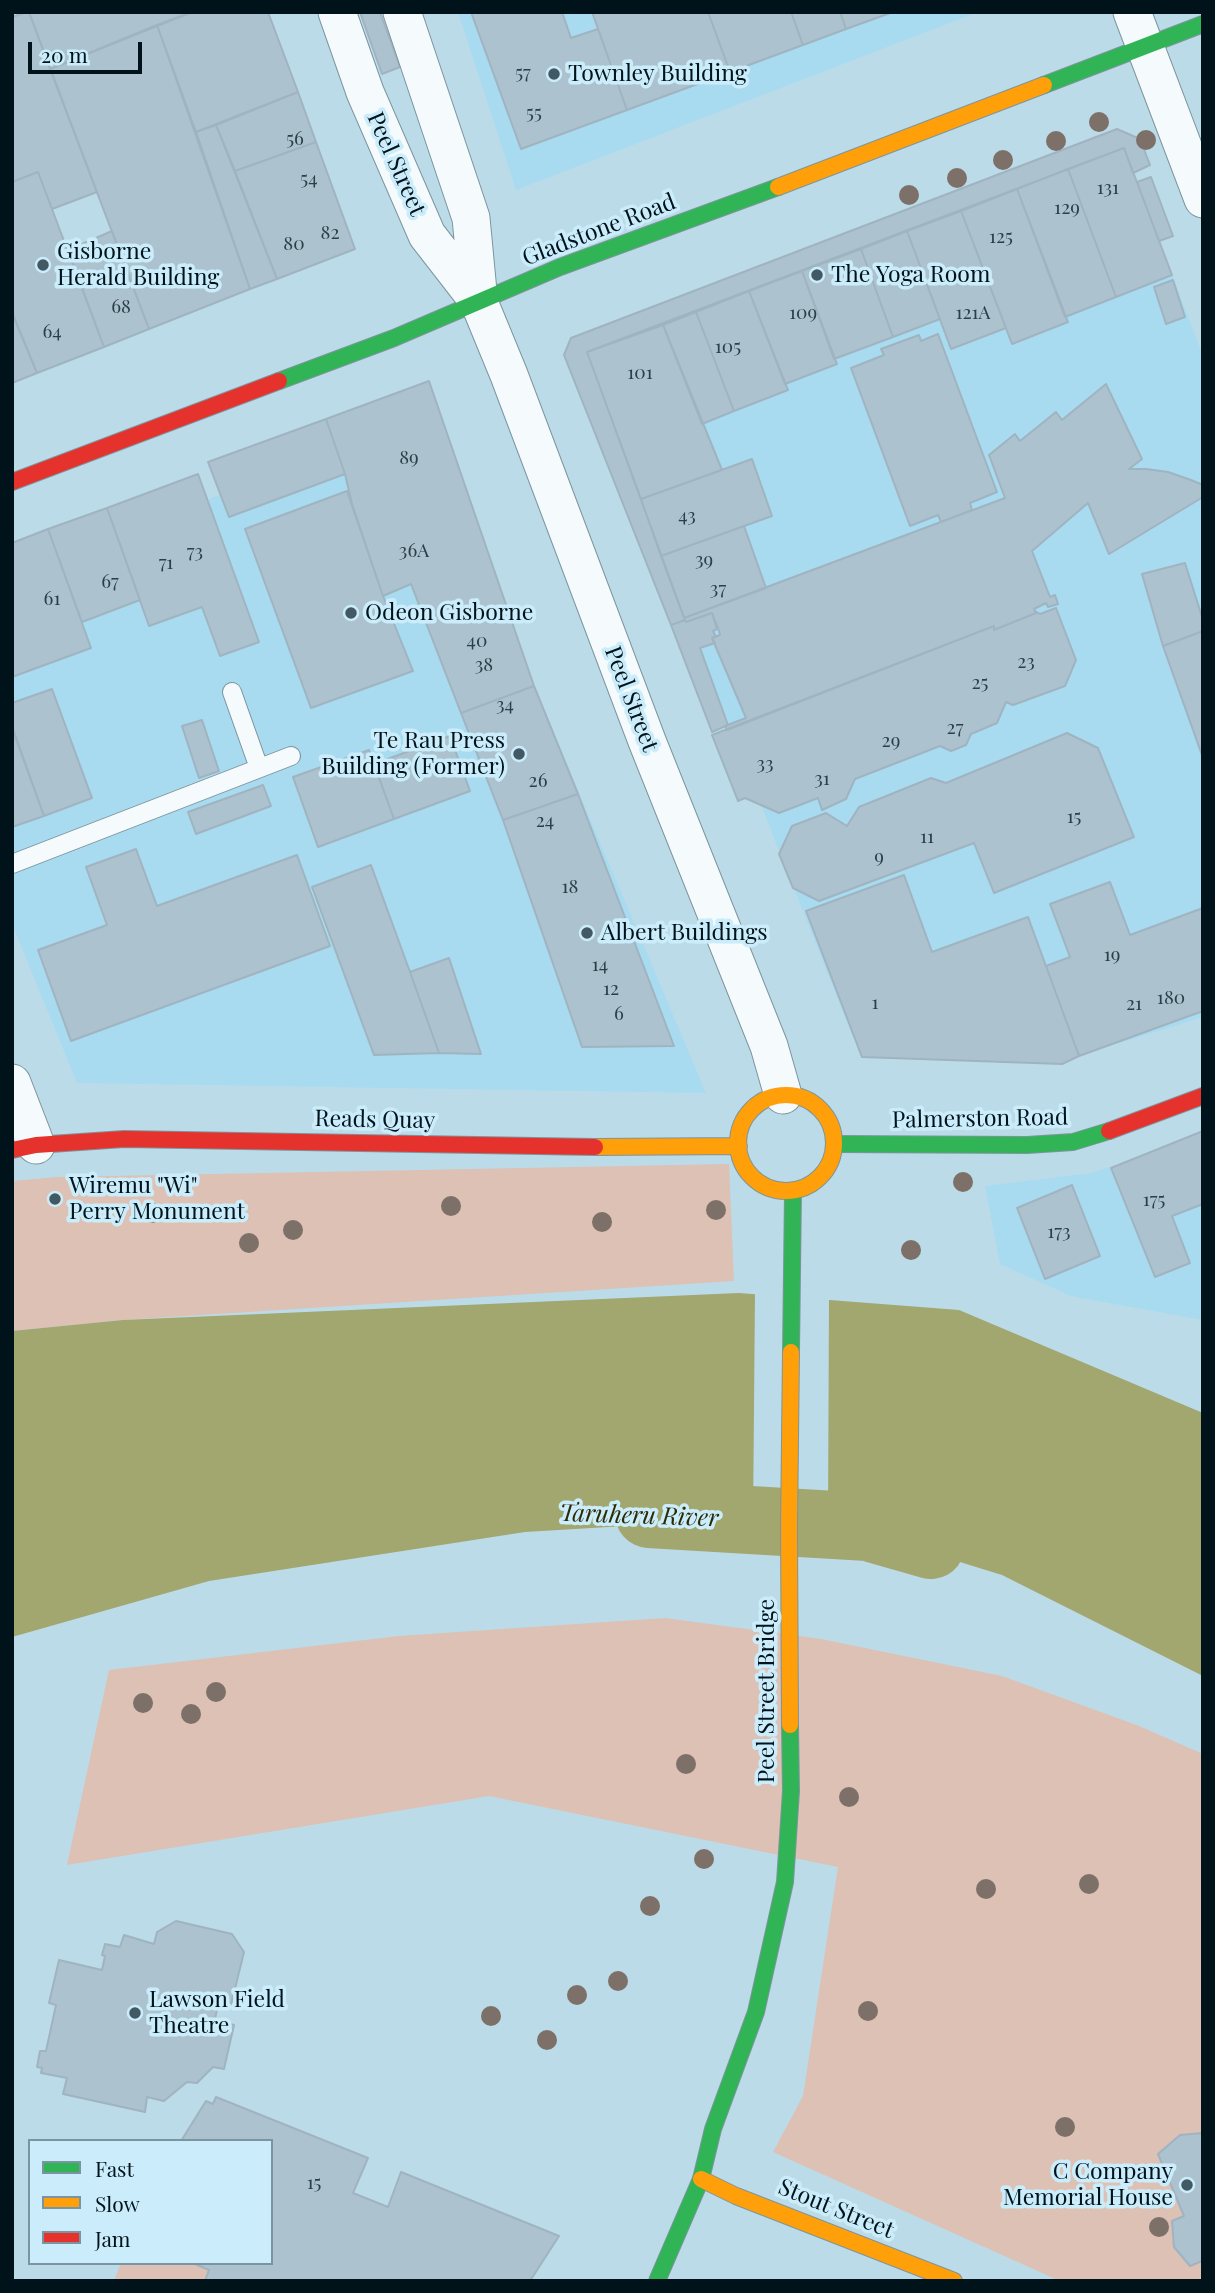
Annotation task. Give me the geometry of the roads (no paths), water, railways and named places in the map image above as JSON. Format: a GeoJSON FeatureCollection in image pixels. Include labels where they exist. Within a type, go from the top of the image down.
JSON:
{"type":"FeatureCollection","features":[{"type":"Feature","properties":{"kind":"street","name":"Peel Street"},"geometry":{"type":"LineString","coordinates":[[337,12],[365,92],[427,235],[479,302],[515,389],[647,741],[769,1046],[783,1095]]}},
{"type":"Feature","properties":{"kind":"street","name":"Peel Street"},"geometry":{"type":"LineString","coordinates":[[402,12],[471,218],[479,302]]}},
{"type":"Feature","properties":{"kind":"street"},"geometry":{"type":"LineString","coordinates":[[1132,12],[1203,198]]}},
{"type":"Feature","properties":{"kind":"street","name":"Gladstone Road"},"geometry":{"type":"LineString","coordinates":[[12,482],[394,338],[561,267],[825,170],[1203,24]]}},
{"type":"Feature","properties":{"kind":"street"},"geometry":{"type":"LineString","coordinates":[[12,1083],[24,1147]]}},
{"type":"Feature","properties":{"kind":"street"},"geometry":{"type":"LineString","coordinates":[[783,1095],[799,1097],[819,1109],[832,1128],[834,1144],[827,1170],[817,1180],[793,1191],[762,1185],[750,1175],[742,1162],[738,1146],[746,1117],[756,1106],[783,1095]]}},
{"type":"Feature","properties":{"kind":"street","name":"Palmerston Road"},"geometry":{"type":"LineString","coordinates":[[834,1144],[1027,1145],[1073,1142],[1203,1096]]}},
{"type":"Feature","properties":{"kind":"street","name":"Reads Quay"},"geometry":{"type":"LineString","coordinates":[[24,1147],[124,1139],[639,1147],[738,1146]]}},
{"type":"Feature","properties":{"kind":"street","name":"Peel Street Bridge"},"geometry":{"type":"LineString","coordinates":[[657,2281],[701,2179],[713,2129],[755,2012],[785,1882],[789,1845],[793,1191]]}},
{"type":"Feature","properties":{"kind":"street","name":"Stout Street"},"geometry":{"type":"LineString","coordinates":[[701,2179],[736,2196],[954,2281]]}},
{"type":"Feature","properties":{"kind":"lane"},"geometry":{"type":"LineString","coordinates":[[232,692],[259,768]]}},
{"type":"Feature","properties":{"kind":"lane"},"geometry":{"type":"LineString","coordinates":[[12,864],[291,756]]}},
{"type":"Feature","properties":{"kind":"water"},"geometry":{"type":"Polygon","coordinates":[[[739,1293],[959,1310],[1203,1413],[1203,1676],[1002,1575],[808,1515],[525,1532],[209,1581],[12,1637],[12,1331],[123,1320],[739,1293]]]}},
{"type":"Feature","properties":{"kind":"waterway","name":"Taruheru River"},"geometry":{"type":"LineString","coordinates":[[649,1514],[868,1527],[931,1545]]}},
{"type":"Feature","properties":{"kind":"place","name":"Townley Building"},"geometry":{"type":"Point","coordinates":[554,74]}},
{"type":"Feature","properties":{"kind":"place","name":"Gisborne Herald Building"},"geometry":{"type":"Point","coordinates":[43,265]}},
{"type":"Feature","properties":{"kind":"place","name":"The Yoga Room"},"geometry":{"type":"Point","coordinates":[817,275]}},
{"type":"Feature","properties":{"kind":"place","name":"Odeon Gisborne"},"geometry":{"type":"Point","coordinates":[351,613]}},
{"type":"Feature","properties":{"kind":"place","name":"Te Rau Press Building (Former)"},"geometry":{"type":"Point","coordinates":[519,754]}},
{"type":"Feature","properties":{"kind":"place","name":"Albert Buildings"},"geometry":{"type":"Point","coordinates":[587,933]}},
{"type":"Feature","properties":{"kind":"place","name":"Wiremu \"Wi\" Perry Monument"},"geometry":{"type":"Point","coordinates":[55,1199]}},
{"type":"Feature","properties":{"kind":"place","name":"Lawson Field Theatre"},"geometry":{"type":"Point","coordinates":[135,2013]}},
{"type":"Feature","properties":{"kind":"place","name":"C Company Memorial House"},"geometry":{"type":"Point","coordinates":[1187,2185]}}]}
